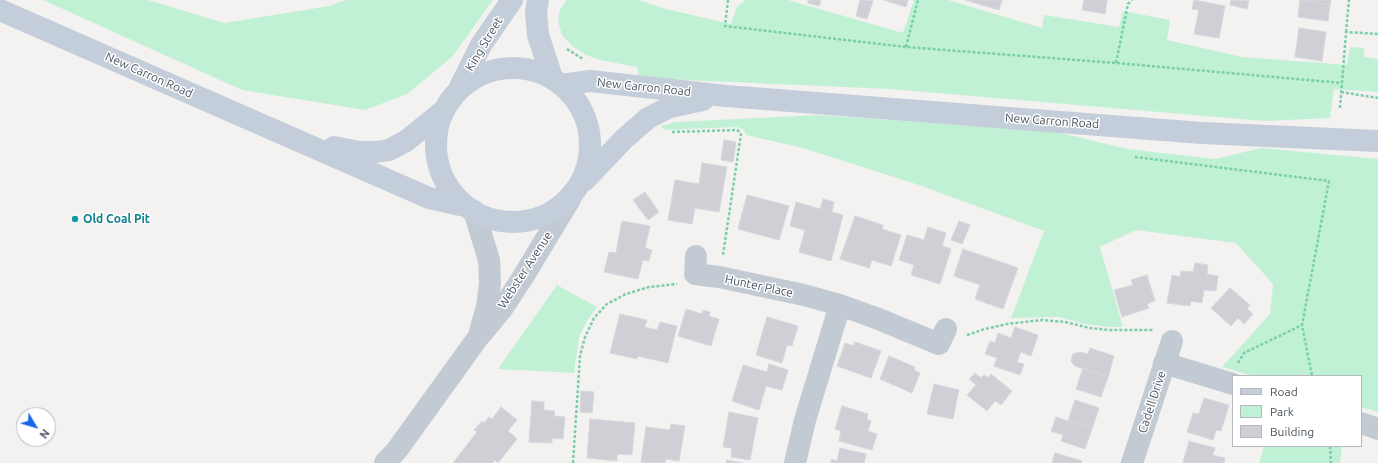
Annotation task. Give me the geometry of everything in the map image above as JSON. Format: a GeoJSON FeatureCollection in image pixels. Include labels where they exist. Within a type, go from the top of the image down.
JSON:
{"type":"FeatureCollection","features":[{"type":"Feature","properties":{"kind":"main road","name":"King Street"},"geometry":{"type":"LineString","coordinates":[[459,90],[481,45],[512,0]]}},
{"type":"Feature","properties":{"kind":"main road"},"geometry":{"type":"LineString","coordinates":[[538,0],[536,12],[538,35],[557,81]]}},
{"type":"Feature","properties":{"kind":"main road","name":"New Carron Road"},"geometry":{"type":"LineString","coordinates":[[0,10],[429,198],[469,209],[485,218],[507,223],[530,221],[551,213],[574,193],[624,139],[648,118],[670,107],[726,96]]}},
{"type":"Feature","properties":{"kind":"main road"},"geometry":{"type":"LineString","coordinates":[[469,209],[452,194],[443,179],[437,162],[437,128],[443,111],[459,90],[479,75],[504,68],[529,68],[557,81],[568,89],[579,103],[587,120],[591,139],[590,157],[585,175],[574,193]]}},
{"type":"Feature","properties":{"kind":"main road","name":"New Carron Road"},"geometry":{"type":"LineString","coordinates":[[557,81],[590,81],[726,96],[1202,133],[1378,141]]}},
{"type":"Feature","properties":{"kind":"main road","name":"New Carron Road"},"geometry":{"type":"LineString","coordinates":[[298,140],[359,152],[389,150],[417,133],[443,111]]}},
{"type":"Feature","properties":{"kind":"street","name":"Webster Avenue"},"geometry":{"type":"LineString","coordinates":[[385,463],[397,450],[477,339],[502,309],[524,277],[574,193]]}},
{"type":"Feature","properties":{"kind":"street","name":"Webster Avenue"},"geometry":{"type":"LineString","coordinates":[[469,209],[489,260],[490,283],[487,307],[477,339]]}},
{"type":"Feature","properties":{"kind":"street","name":"Hunter Place"},"geometry":{"type":"LineString","coordinates":[[695,265],[720,277],[840,305],[876,318],[942,336]]}},
{"type":"Feature","properties":{"kind":"street"},"geometry":{"type":"LineString","coordinates":[[795,463],[805,420],[840,305]]}},
{"type":"Feature","properties":{"kind":"street","name":"Cadell Drive"},"geometry":{"type":"LineString","coordinates":[[1132,463],[1172,341]]}},
{"type":"Feature","properties":{"kind":"street"},"geometry":{"type":"LineString","coordinates":[[1164,363],[1230,383]]}},
{"type":"Feature","properties":{"kind":"street"},"geometry":{"type":"LineString","coordinates":[[1362,423],[1378,429]]}},
{"type":"Feature","properties":{"kind":"path"},"geometry":{"type":"LineString","coordinates":[[728,0],[724,26],[906,47],[1116,63],[1342,83]]}},
{"type":"Feature","properties":{"kind":"path"},"geometry":{"type":"LineString","coordinates":[[906,47],[918,0]]}},
{"type":"Feature","properties":{"kind":"path"},"geometry":{"type":"LineString","coordinates":[[1116,63],[1128,4],[1132,0]]}},
{"type":"Feature","properties":{"kind":"path"},"geometry":{"type":"LineString","coordinates":[[1340,108],[1350,0]]}},
{"type":"Feature","properties":{"kind":"path"},"geometry":{"type":"LineString","coordinates":[[1346,32],[1378,34]]}},
{"type":"Feature","properties":{"kind":"path"},"geometry":{"type":"LineString","coordinates":[[1341,92],[1378,98]]}},
{"type":"Feature","properties":{"kind":"path"},"geometry":{"type":"LineString","coordinates":[[1135,158],[1329,181],[1302,325],[1312,375]]}},
{"type":"Feature","properties":{"kind":"path"},"geometry":{"type":"LineString","coordinates":[[573,463],[580,356],[585,337],[594,318],[607,304],[626,294],[649,287],[678,284],[695,265]]}},
{"type":"Feature","properties":{"kind":"path"},"geometry":{"type":"LineString","coordinates":[[942,336],[1007,324],[1042,320],[1065,322],[1090,328],[1110,330],[1156,330],[1172,341]]}},
{"type":"Feature","properties":{"kind":"path"},"geometry":{"type":"LineString","coordinates":[[1234,375],[1244,353],[1302,325]]}},
{"type":"Feature","properties":{"kind":"path"},"geometry":{"type":"LineString","coordinates":[[1330,447],[1330,463]]}},
{"type":"Feature","properties":{"kind":"green space"},"geometry":{"type":"Polygon","coordinates":[[[43,0],[148,0],[224,23],[330,6],[345,0],[493,0],[452,57],[407,94],[365,110],[242,90],[43,0]]]}},
{"type":"Feature","properties":{"kind":"green space"},"geometry":{"type":"Polygon","coordinates":[[[566,0],[639,0],[662,8],[731,24],[737,7],[745,0],[788,0],[903,33],[914,0],[948,0],[1042,28],[1044,15],[1119,27],[1123,11],[1170,20],[1167,40],[1242,57],[1347,65],[1350,47],[1364,48],[1364,57],[1378,59],[1378,92],[1334,89],[1330,118],[1264,121],[890,89],[639,78],[637,67],[600,60],[586,55],[572,46],[562,35],[558,21],[560,10],[566,0]]]}},
{"type":"Feature","properties":{"kind":"green space"},"geometry":{"type":"Polygon","coordinates":[[[819,115],[1057,132],[1127,149],[1215,159],[1261,148],[1378,159],[1378,412],[1362,407],[1362,375],[1250,375],[1222,367],[1270,314],[1273,284],[1236,243],[1136,230],[1100,247],[1123,327],[1085,324],[1059,317],[1011,318],[1044,231],[919,185],[803,148],[746,135],[744,130],[737,127],[664,130],[661,126],[675,122],[819,115]]]}},
{"type":"Feature","properties":{"kind":"green space"},"geometry":{"type":"Polygon","coordinates":[[[557,285],[597,307],[587,321],[579,337],[574,373],[498,369],[557,285]]]}},
{"type":"Feature","properties":{"kind":"green space"},"geometry":{"type":"Polygon","coordinates":[[[1264,447],[1342,447],[1340,463],[1259,463],[1264,447]]]}},
{"type":"Feature","properties":{"kind":"building"},"geometry":{"type":"Polygon","coordinates":[[[808,0],[821,0],[819,6],[808,3],[808,0]]]}},
{"type":"Feature","properties":{"kind":"building"},"geometry":{"type":"Polygon","coordinates":[[[860,0],[873,1],[867,19],[856,16],[860,0]]]}},
{"type":"Feature","properties":{"kind":"building"},"geometry":{"type":"Polygon","coordinates":[[[884,0],[908,0],[906,7],[884,0]]]}},
{"type":"Feature","properties":{"kind":"building"},"geometry":{"type":"Polygon","coordinates":[[[965,0],[1002,0],[999,10],[965,0]]]}},
{"type":"Feature","properties":{"kind":"building"},"geometry":{"type":"Polygon","coordinates":[[[1084,0],[1107,0],[1105,14],[1082,10],[1084,0]]]}},
{"type":"Feature","properties":{"kind":"building"},"geometry":{"type":"Polygon","coordinates":[[[1194,0],[1225,6],[1219,38],[1194,34],[1199,10],[1192,9],[1194,0]]]}},
{"type":"Feature","properties":{"kind":"building"},"geometry":{"type":"Polygon","coordinates":[[[1231,0],[1249,1],[1247,9],[1230,5],[1231,0]]]}},
{"type":"Feature","properties":{"kind":"building"},"geometry":{"type":"Polygon","coordinates":[[[1300,0],[1330,5],[1328,21],[1298,17],[1300,0]]]}},
{"type":"Feature","properties":{"kind":"building"},"geometry":{"type":"Polygon","coordinates":[[[1301,0],[1331,0],[1330,5],[1301,0]]]}},
{"type":"Feature","properties":{"kind":"building"},"geometry":{"type":"Polygon","coordinates":[[[1299,28],[1326,32],[1322,61],[1295,57],[1299,28]]]}},
{"type":"Feature","properties":{"kind":"building"},"geometry":{"type":"Polygon","coordinates":[[[724,140],[736,142],[733,162],[721,160],[724,140]]]}},
{"type":"Feature","properties":{"kind":"building"},"geometry":{"type":"Polygon","coordinates":[[[702,163],[727,167],[719,212],[695,208],[692,224],[668,220],[675,180],[699,184],[702,163]]]}},
{"type":"Feature","properties":{"kind":"building"},"geometry":{"type":"Polygon","coordinates":[[[645,192],[659,212],[648,220],[633,200],[645,192]]]}},
{"type":"Feature","properties":{"kind":"building"},"geometry":{"type":"Polygon","coordinates":[[[747,195],[789,206],[779,240],[738,229],[747,195]]]}},
{"type":"Feature","properties":{"kind":"building"},"geometry":{"type":"Polygon","coordinates":[[[823,199],[834,202],[832,212],[843,215],[831,261],[799,252],[805,230],[790,226],[796,202],[820,209],[823,199]]]}},
{"type":"Feature","properties":{"kind":"building"},"geometry":{"type":"Polygon","coordinates":[[[855,216],[883,225],[882,229],[901,235],[891,266],[872,260],[869,268],[840,259],[855,216]]]}},
{"type":"Feature","properties":{"kind":"building"},"geometry":{"type":"Polygon","coordinates":[[[622,221],[650,226],[645,248],[652,250],[649,261],[643,260],[638,279],[604,272],[609,252],[616,253],[622,221]]]}},
{"type":"Feature","properties":{"kind":"building"},"geometry":{"type":"Polygon","coordinates":[[[959,221],[970,225],[962,244],[951,240],[959,221]]]}},
{"type":"Feature","properties":{"kind":"building"},"geometry":{"type":"Polygon","coordinates":[[[928,227],[946,233],[942,246],[951,249],[940,284],[911,275],[914,265],[899,260],[907,235],[924,240],[928,227]]]}},
{"type":"Feature","properties":{"kind":"building"},"geometry":{"type":"Polygon","coordinates":[[[963,249],[1018,268],[1003,309],[975,299],[980,285],[954,276],[963,249]]]}},
{"type":"Feature","properties":{"kind":"building"},"geometry":{"type":"Polygon","coordinates":[[[1195,263],[1208,265],[1207,274],[1218,276],[1216,291],[1204,290],[1202,303],[1191,301],[1190,306],[1167,303],[1172,275],[1180,277],[1181,271],[1193,272],[1195,263]]]}},
{"type":"Feature","properties":{"kind":"building"},"geometry":{"type":"Polygon","coordinates":[[[1147,275],[1155,301],[1147,304],[1149,308],[1122,317],[1114,290],[1133,285],[1131,280],[1147,275]]]}},
{"type":"Feature","properties":{"kind":"building"},"geometry":{"type":"Polygon","coordinates":[[[1230,288],[1250,305],[1247,309],[1253,314],[1244,324],[1238,318],[1231,326],[1211,308],[1230,288]]]}},
{"type":"Feature","properties":{"kind":"building"},"geometry":{"type":"Polygon","coordinates":[[[686,309],[702,314],[703,310],[710,312],[709,316],[719,319],[711,346],[678,336],[686,309]]]}},
{"type":"Feature","properties":{"kind":"building"},"geometry":{"type":"Polygon","coordinates":[[[620,314],[647,320],[645,327],[657,330],[660,322],[677,326],[668,363],[638,356],[637,359],[610,353],[620,314]]]}},
{"type":"Feature","properties":{"kind":"building"},"geometry":{"type":"Polygon","coordinates":[[[767,317],[798,326],[792,346],[787,345],[782,363],[756,355],[767,317]]]}},
{"type":"Feature","properties":{"kind":"building"},"geometry":{"type":"Polygon","coordinates":[[[1015,327],[1038,335],[1031,356],[1021,352],[1017,362],[1024,364],[1020,375],[994,366],[997,358],[985,354],[990,341],[995,343],[998,333],[1011,338],[1015,327]]]}},
{"type":"Feature","properties":{"kind":"building"},"geometry":{"type":"Polygon","coordinates":[[[855,342],[881,351],[871,378],[837,366],[845,343],[853,346],[855,342]]]}},
{"type":"Feature","properties":{"kind":"building"},"geometry":{"type":"Polygon","coordinates":[[[1090,348],[1114,356],[1108,377],[1075,366],[1071,361],[1073,354],[1080,352],[1088,354],[1090,348]]]}},
{"type":"Feature","properties":{"kind":"building"},"geometry":{"type":"Polygon","coordinates":[[[889,356],[915,367],[914,370],[920,373],[912,393],[880,379],[889,356]]]}},
{"type":"Feature","properties":{"kind":"building"},"geometry":{"type":"Polygon","coordinates":[[[769,364],[788,370],[782,390],[766,386],[759,410],[732,401],[743,365],[767,372],[769,364]]]}},
{"type":"Feature","properties":{"kind":"building"},"geometry":{"type":"Polygon","coordinates":[[[1083,368],[1108,377],[1101,397],[1076,389],[1083,368]]]}},
{"type":"Feature","properties":{"kind":"building"},"geometry":{"type":"Polygon","coordinates":[[[975,373],[981,378],[984,375],[988,378],[991,374],[1012,391],[1001,405],[995,401],[987,411],[967,395],[976,385],[969,379],[975,373]]]}},
{"type":"Feature","properties":{"kind":"building"},"geometry":{"type":"Polygon","coordinates":[[[934,384],[959,390],[953,419],[927,414],[934,384]]]}},
{"type":"Feature","properties":{"kind":"building"},"geometry":{"type":"Polygon","coordinates":[[[581,391],[594,392],[592,413],[580,412],[581,391]]]}},
{"type":"Feature","properties":{"kind":"building"},"geometry":{"type":"Polygon","coordinates":[[[1204,398],[1229,405],[1221,431],[1216,430],[1213,440],[1187,432],[1193,413],[1199,414],[1204,398]]]}},
{"type":"Feature","properties":{"kind":"building"},"geometry":{"type":"Polygon","coordinates":[[[1075,400],[1099,408],[1092,429],[1068,421],[1075,400]]]}},
{"type":"Feature","properties":{"kind":"building"},"geometry":{"type":"Polygon","coordinates":[[[532,401],[544,402],[544,410],[555,411],[554,416],[565,417],[563,439],[552,438],[552,443],[529,442],[532,401]]]}},
{"type":"Feature","properties":{"kind":"building"},"geometry":{"type":"Polygon","coordinates":[[[842,406],[868,414],[867,420],[871,421],[868,431],[877,434],[872,450],[839,441],[841,431],[835,429],[842,406]]]}},
{"type":"Feature","properties":{"kind":"building"},"geometry":{"type":"Polygon","coordinates":[[[501,407],[517,420],[508,431],[517,439],[498,463],[495,460],[493,463],[453,463],[477,432],[474,430],[482,421],[484,423],[489,417],[492,419],[501,407]]]}},
{"type":"Feature","properties":{"kind":"building"},"geometry":{"type":"Polygon","coordinates":[[[729,412],[758,418],[750,460],[731,457],[732,448],[723,447],[729,412]]]}},
{"type":"Feature","properties":{"kind":"building"},"geometry":{"type":"Polygon","coordinates":[[[1056,417],[1092,429],[1085,449],[1061,441],[1063,435],[1051,431],[1056,417]]]}},
{"type":"Feature","properties":{"kind":"building"},"geometry":{"type":"Polygon","coordinates":[[[590,419],[635,423],[632,455],[617,454],[617,461],[587,458],[590,419]]]}},
{"type":"Feature","properties":{"kind":"building"},"geometry":{"type":"Polygon","coordinates":[[[671,424],[685,426],[679,461],[666,459],[665,463],[641,462],[646,427],[670,430],[671,424]]]}},
{"type":"Feature","properties":{"kind":"building"},"geometry":{"type":"Polygon","coordinates":[[[1189,441],[1215,448],[1213,455],[1225,458],[1224,463],[1183,463],[1189,441]]]}},
{"type":"Feature","properties":{"kind":"building"},"geometry":{"type":"Polygon","coordinates":[[[840,448],[866,454],[864,463],[831,463],[831,459],[837,461],[840,448]]]}},
{"type":"Feature","properties":{"kind":"building"},"geometry":{"type":"Polygon","coordinates":[[[1055,453],[1082,461],[1081,463],[1052,463],[1055,453]]]}},
{"type":"Feature","properties":{"kind":"building"},"geometry":{"type":"Polygon","coordinates":[[[727,460],[743,463],[726,463],[727,460]]]}},
{"type":"Feature","properties":{"kind":"place","name":"Old Coal Pit"},"geometry":{"type":"Point","coordinates":[75,219]}}]}
